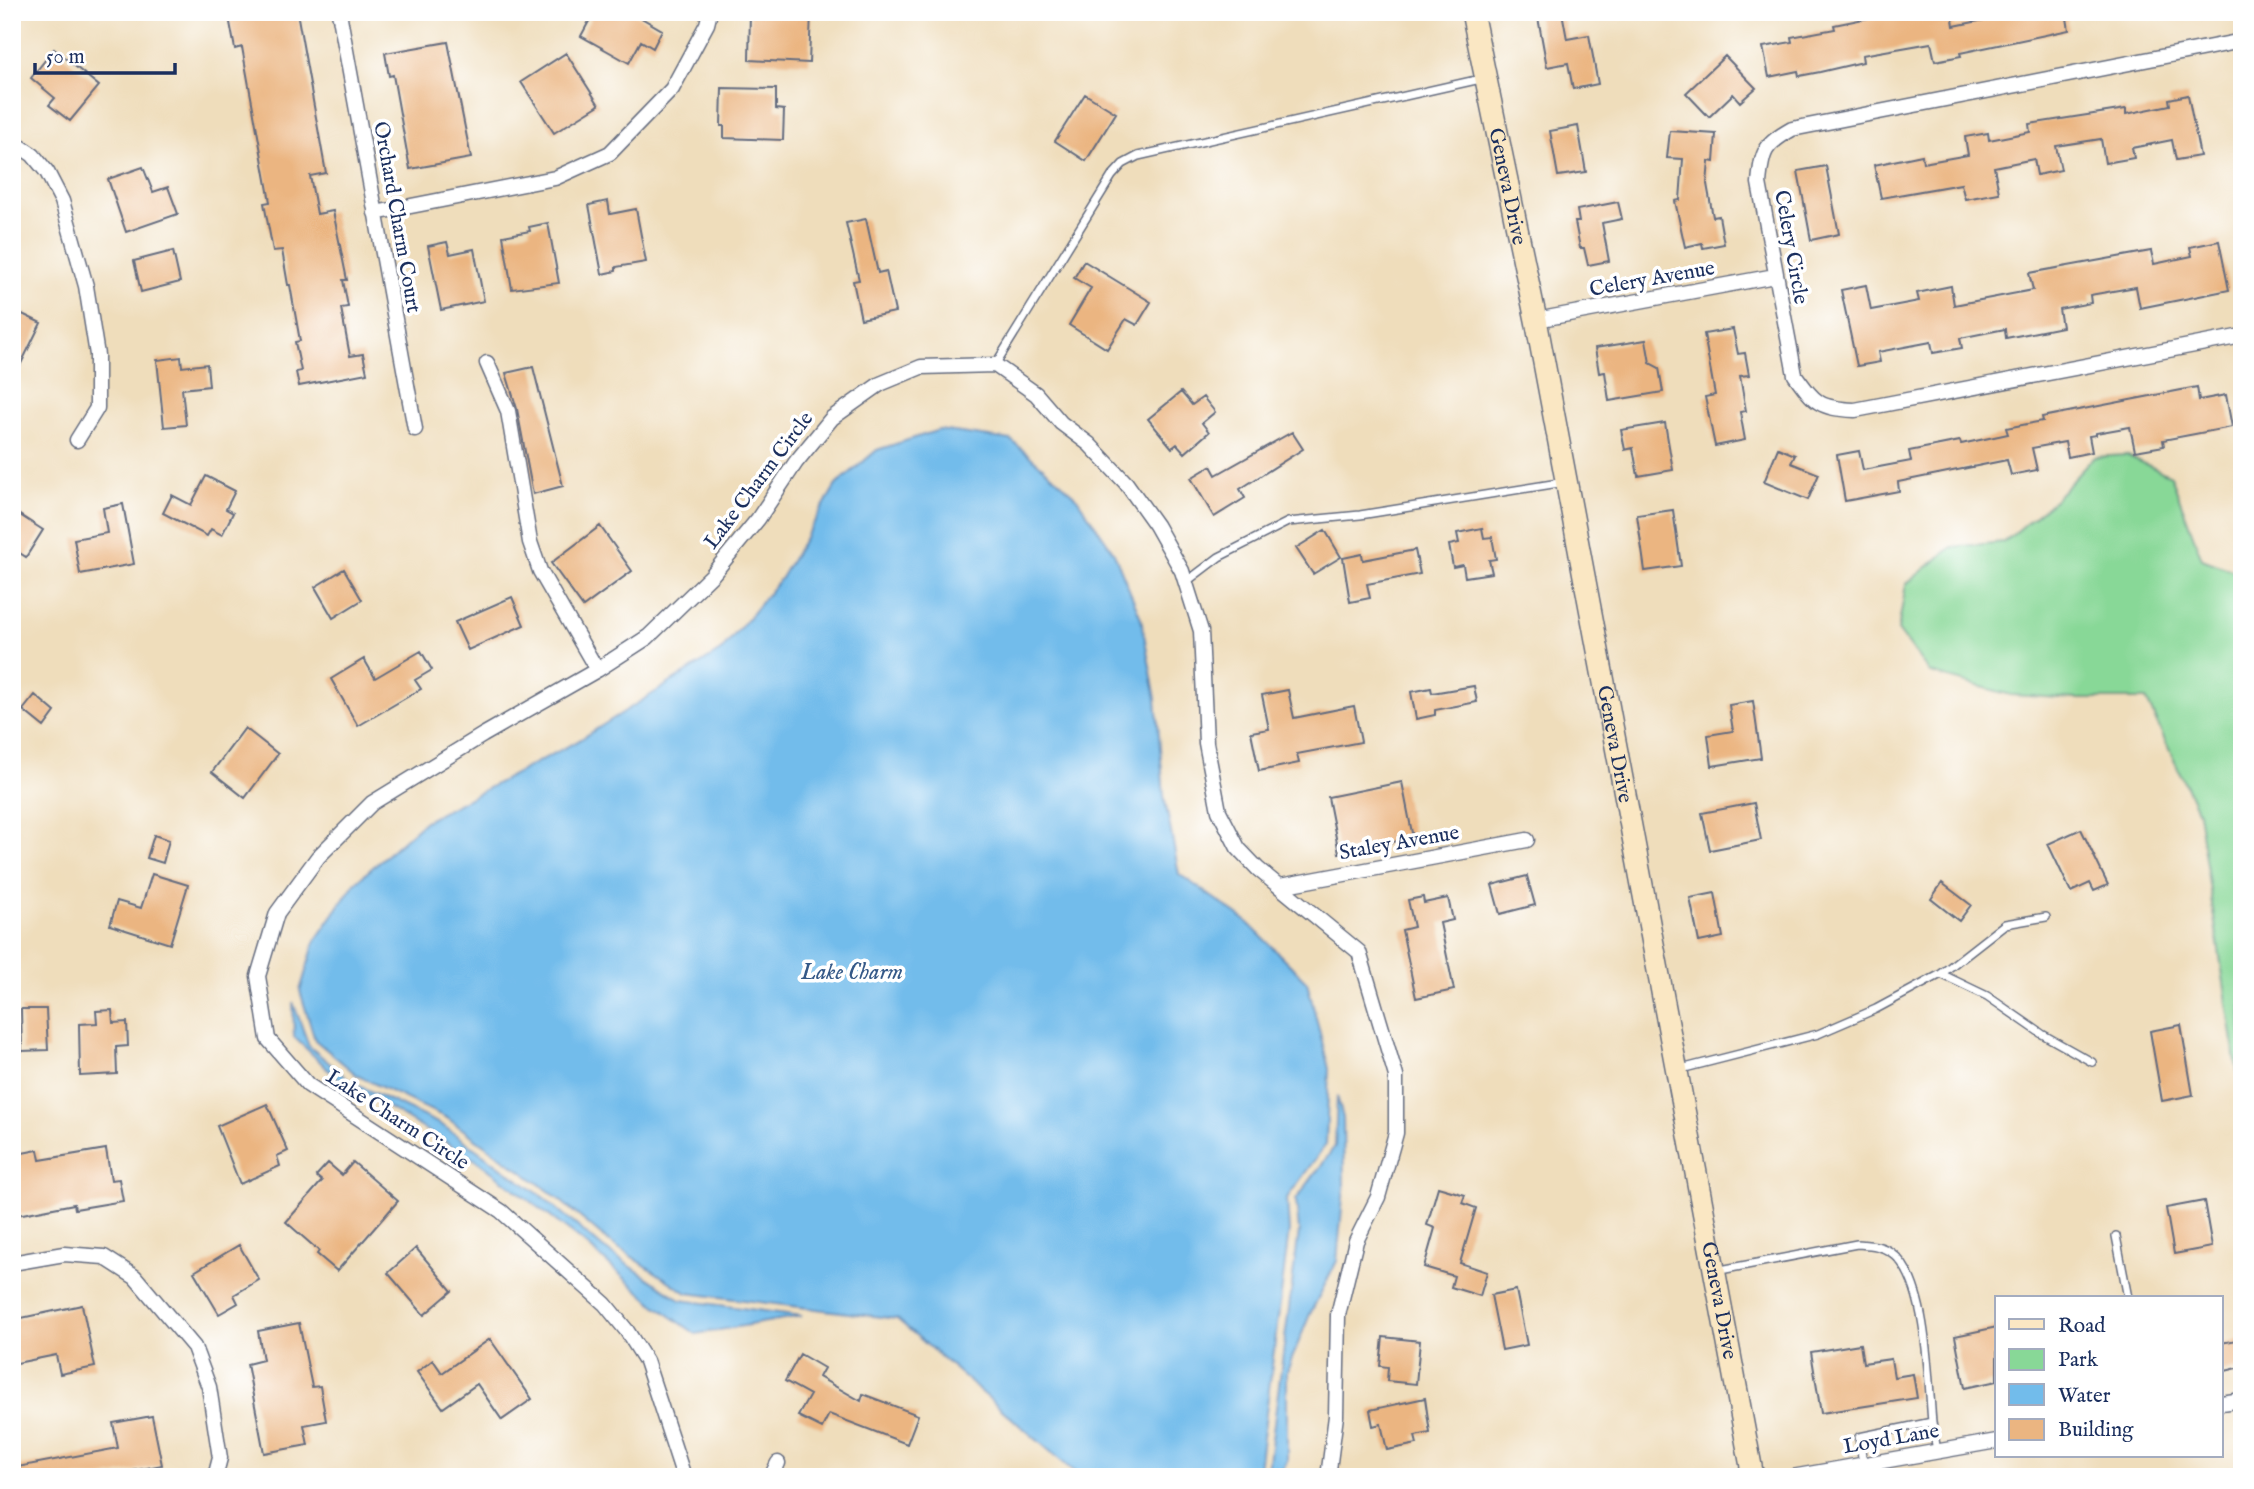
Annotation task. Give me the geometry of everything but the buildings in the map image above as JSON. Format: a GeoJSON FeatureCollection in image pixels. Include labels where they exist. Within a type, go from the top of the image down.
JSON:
{"type":"FeatureCollection","features":[{"type":"Feature","properties":{"kind":"main road","name":"Geneva Drive"},"geometry":{"type":"LineString","coordinates":[[1472,12],[1536,320],[1753,1477]]}},
{"type":"Feature","properties":{"kind":"street","name":"Orchard Charm Court"},"geometry":{"type":"LineString","coordinates":[[339,12],[415,429]]}},
{"type":"Feature","properties":{"kind":"street"},"geometry":{"type":"LineString","coordinates":[[376,213],[555,178],[610,153],[672,89],[707,24],[710,12]]}},
{"type":"Feature","properties":{"kind":"street","name":"Celery Circle"},"geometry":{"type":"LineString","coordinates":[[2242,41],[1792,129],[1772,141],[1762,159],[1759,183],[1795,375],[1812,400],[1831,409],[1855,410],[2242,336]]}},
{"type":"Feature","properties":{"kind":"street"},"geometry":{"type":"LineString","coordinates":[[12,141],[33,155],[47,173],[62,201],[86,286],[97,355],[97,408],[76,440]]}},
{"type":"Feature","properties":{"kind":"street","name":"Celery Avenue"},"geometry":{"type":"LineString","coordinates":[[1536,320],[1775,276]]}},
{"type":"Feature","properties":{"kind":"street"},"geometry":{"type":"LineString","coordinates":[[487,363],[508,411],[530,542],[540,571],[597,670]]}},
{"type":"Feature","properties":{"kind":"street"},"geometry":{"type":"LineString","coordinates":[[995,365],[1036,394],[1061,423],[1089,444],[1126,483],[1156,525],[1182,571],[1201,631],[1206,743],[1219,811],[1238,848],[1359,951],[1396,1076],[1396,1133],[1378,1197],[1356,1241],[1338,1314],[1336,1416],[1328,1477]]}},
{"type":"Feature","properties":{"kind":"street","name":"Lake Charm Circle"},"geometry":{"type":"LineString","coordinates":[[684,1477],[646,1361],[605,1304],[500,1211],[308,1085],[268,1039],[258,976],[277,913],[318,856],[372,803],[648,637],[712,575],[758,519],[796,463],[832,418],[880,384],[920,367],[995,365]]}},
{"type":"Feature","properties":{"kind":"street","name":"Staley Avenue"},"geometry":{"type":"LineString","coordinates":[[1280,886],[1527,840]]}},
{"type":"Feature","properties":{"kind":"street"},"geometry":{"type":"LineString","coordinates":[[12,1263],[64,1254],[104,1258],[135,1277],[194,1347],[211,1399],[220,1458],[215,1477]]}},
{"type":"Feature","properties":{"kind":"street"},"geometry":{"type":"LineString","coordinates":[[2222,1403],[2242,1400]]}},
{"type":"Feature","properties":{"kind":"street","name":"Loyd Lane"},"geometry":{"type":"LineString","coordinates":[[1792,1477],[1864,1470],[1937,1451],[1995,1441]]}},
{"type":"Feature","properties":{"kind":"street"},"geometry":{"type":"LineString","coordinates":[[771,1477],[778,1463]]}},
{"type":"Feature","properties":{"kind":"lane"},"geometry":{"type":"LineString","coordinates":[[995,365],[1112,176],[1123,164],[1138,156],[1485,78]]}},
{"type":"Feature","properties":{"kind":"lane"},"geometry":{"type":"LineString","coordinates":[[1186,582],[1219,557],[1288,522],[1360,515],[1566,482]]}},
{"type":"Feature","properties":{"kind":"lane"},"geometry":{"type":"LineString","coordinates":[[1677,1070],[1818,1034],[1876,1009],[1941,974],[2005,924],[2046,917]]}},
{"type":"Feature","properties":{"kind":"lane"},"geometry":{"type":"LineString","coordinates":[[1941,974],[1987,996],[2042,1034],[2092,1062]]}},
{"type":"Feature","properties":{"kind":"lane"},"geometry":{"type":"LineString","coordinates":[[2116,1236],[2128,1296]]}},
{"type":"Feature","properties":{"kind":"lane"},"geometry":{"type":"LineString","coordinates":[[1714,1271],[1857,1244],[1879,1245],[1895,1255],[1909,1274],[1919,1300],[1937,1451]]}},
{"type":"Feature","properties":{"kind":"lane"},"geometry":{"type":"LineString","coordinates":[[1864,1470],[1859,1437],[1932,1422]]}},
{"type":"Feature","properties":{"kind":"green space"},"geometry":{"type":"Polygon","coordinates":[[[2126,455],[2171,476],[2202,559],[2242,574],[2242,1101],[2198,812],[2146,699],[2011,695],[1930,673],[1898,630],[1906,584],[1952,547],[2004,542],[2053,501],[2094,457],[2126,455]]]}},
{"type":"Feature","properties":{"kind":"water","name":"Lake Charm"},"geometry":{"type":"Polygon","coordinates":[[[939,430],[1011,440],[1074,494],[1114,553],[1141,618],[1156,699],[1164,796],[1179,874],[1245,920],[1307,982],[1329,1069],[1326,1144],[1287,1198],[1289,1231],[1258,1477],[1080,1477],[897,1319],[687,1293],[608,1241],[549,1191],[447,1118],[358,1076],[315,1040],[300,991],[315,941],[355,883],[425,821],[576,742],[722,650],[781,578],[836,485],[877,450],[939,430]]]}},
{"type":"Feature","properties":{"kind":"water"},"geometry":{"type":"Polygon","coordinates":[[[293,1002],[309,1046],[353,1083],[442,1125],[543,1197],[603,1248],[681,1300],[802,1316],[696,1334],[655,1305],[582,1241],[479,1162],[334,1075],[294,1037],[293,1002]]]}},
{"type":"Feature","properties":{"kind":"water"},"geometry":{"type":"Polygon","coordinates":[[[1337,1096],[1343,1118],[1344,1187],[1337,1261],[1310,1314],[1287,1371],[1287,1461],[1279,1477],[1267,1477],[1299,1231],[1296,1200],[1335,1146],[1337,1096]]]}}]}
